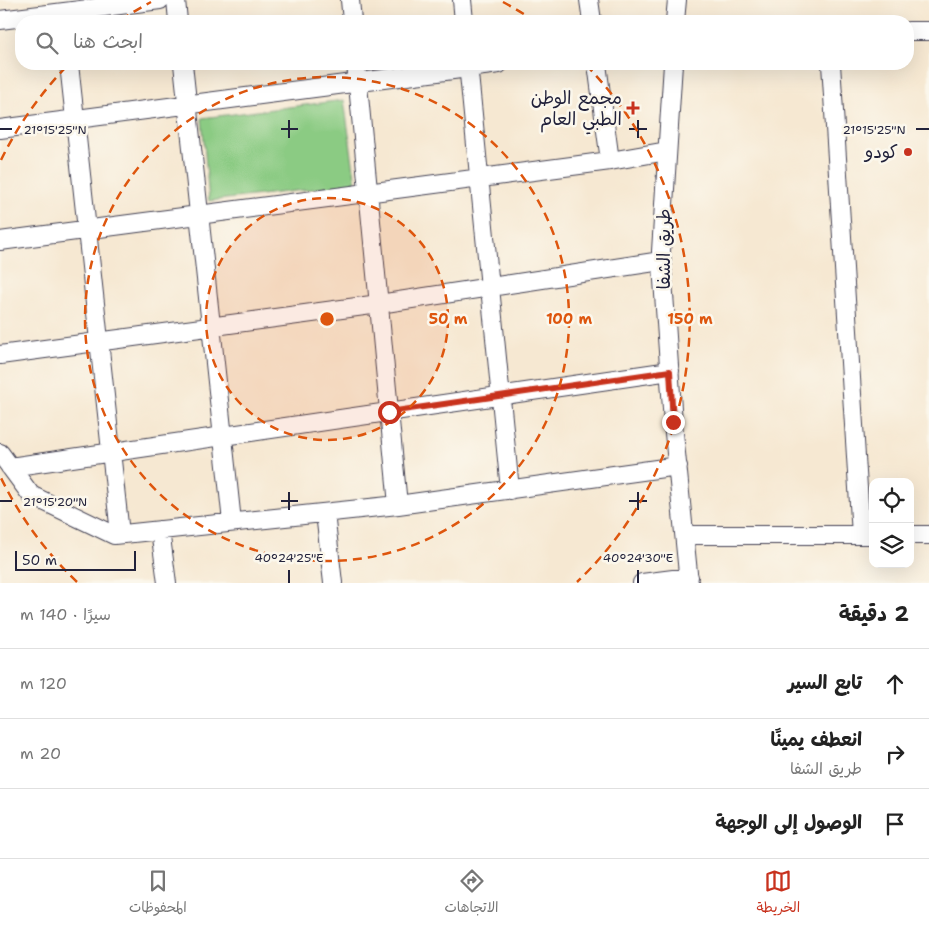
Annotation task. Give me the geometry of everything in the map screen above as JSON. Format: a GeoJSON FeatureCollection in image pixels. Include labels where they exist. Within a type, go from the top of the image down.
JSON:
{"type":"FeatureCollection","features":[{"type":"Feature","properties":{"kind":"street"},"geometry":{"type":"LineString","coordinates":[[36,15],[160,0]]}},
{"type":"Feature","properties":{"kind":"street"},"geometry":{"type":"LineString","coordinates":[[176,0],[177,15]]}},
{"type":"Feature","properties":{"kind":"street"},"geometry":{"type":"LineString","coordinates":[[350,0],[351,15]]}},
{"type":"Feature","properties":{"kind":"street"},"geometry":{"type":"LineString","coordinates":[[462,0],[463,15]]}},
{"type":"Feature","properties":{"kind":"street"},"geometry":{"type":"LineString","coordinates":[[589,0],[591,15]]}},
{"type":"Feature","properties":{"kind":"street"},"geometry":{"type":"LineString","coordinates":[[676,15],[677,0]]}},
{"type":"Feature","properties":{"kind":"street"},"geometry":{"type":"LineString","coordinates":[[0,20],[15,18]]}},
{"type":"Feature","properties":{"kind":"street"},"geometry":{"type":"LineString","coordinates":[[914,31],[929,32]]}},
{"type":"Feature","properties":{"kind":"street"},"geometry":{"type":"LineString","coordinates":[[70,70],[120,534]]}},
{"type":"Feature","properties":{"kind":"street"},"geometry":{"type":"LineString","coordinates":[[184,70],[232,522]]}},
{"type":"Feature","properties":{"kind":"street"},"geometry":{"type":"LineString","coordinates":[[357,70],[398,505]]}},
{"type":"Feature","properties":{"kind":"street"},"geometry":{"type":"LineString","coordinates":[[0,129],[440,70]]}},
{"type":"Feature","properties":{"kind":"street"},"geometry":{"type":"LineString","coordinates":[[468,70],[510,490]]}},
{"type":"Feature","properties":{"kind":"street"},"geometry":{"type":"LineString","coordinates":[[598,70],[610,161]]}},
{"type":"Feature","properties":{"kind":"street","name":"طريق الشفا"},"geometry":{"type":"LineString","coordinates":[[673,70],[661,260],[689,580]]}},
{"type":"Feature","properties":{"kind":"street"},"geometry":{"type":"LineString","coordinates":[[685,535],[867,535],[831,70]]}},
{"type":"Feature","properties":{"kind":"street"},"geometry":{"type":"LineString","coordinates":[[0,240],[610,161],[667,151]]}},
{"type":"Feature","properties":{"kind":"street"},"geometry":{"type":"LineString","coordinates":[[0,355],[378,304],[661,260]]}},
{"type":"Feature","properties":{"kind":"street"},"geometry":{"type":"LineString","coordinates":[[5,460],[111,452],[670,371]]}},
{"type":"Feature","properties":{"kind":"street"},"geometry":{"type":"LineString","coordinates":[[5,460],[31,495],[114,535],[398,505],[678,466]]}},
{"type":"Feature","properties":{"kind":"street"},"geometry":{"type":"LineString","coordinates":[[325,512],[333,583]]}},
{"type":"Feature","properties":{"kind":"street"},"geometry":{"type":"LineString","coordinates":[[160,530],[167,583]]}},
{"type":"Feature","properties":{"kind":"street"},"geometry":{"type":"LineString","coordinates":[[914,535],[929,536]]}},
{"type":"Feature","properties":{"kind":"street"},"geometry":{"type":"LineString","coordinates":[[642,583],[689,580]]}},
{"type":"Feature","properties":{"kind":"green space"},"geometry":{"type":"Polygon","coordinates":[[[344,100],[356,184],[209,201],[202,118],[344,100]]]}},
{"type":"Feature","properties":{"kind":"place","name":"مجمع الوطن الطبي العام"},"geometry":{"type":"Point","coordinates":[633,108]}},
{"type":"Feature","properties":{"kind":"place","name":"كودو"},"geometry":{"type":"Point","coordinates":[908,152]}},
{"type":"Feature","properties":{"kind":"route"},"geometry":{"type":"LineString","coordinates":[[389,412],[670,371],[673,422]]}}]}
